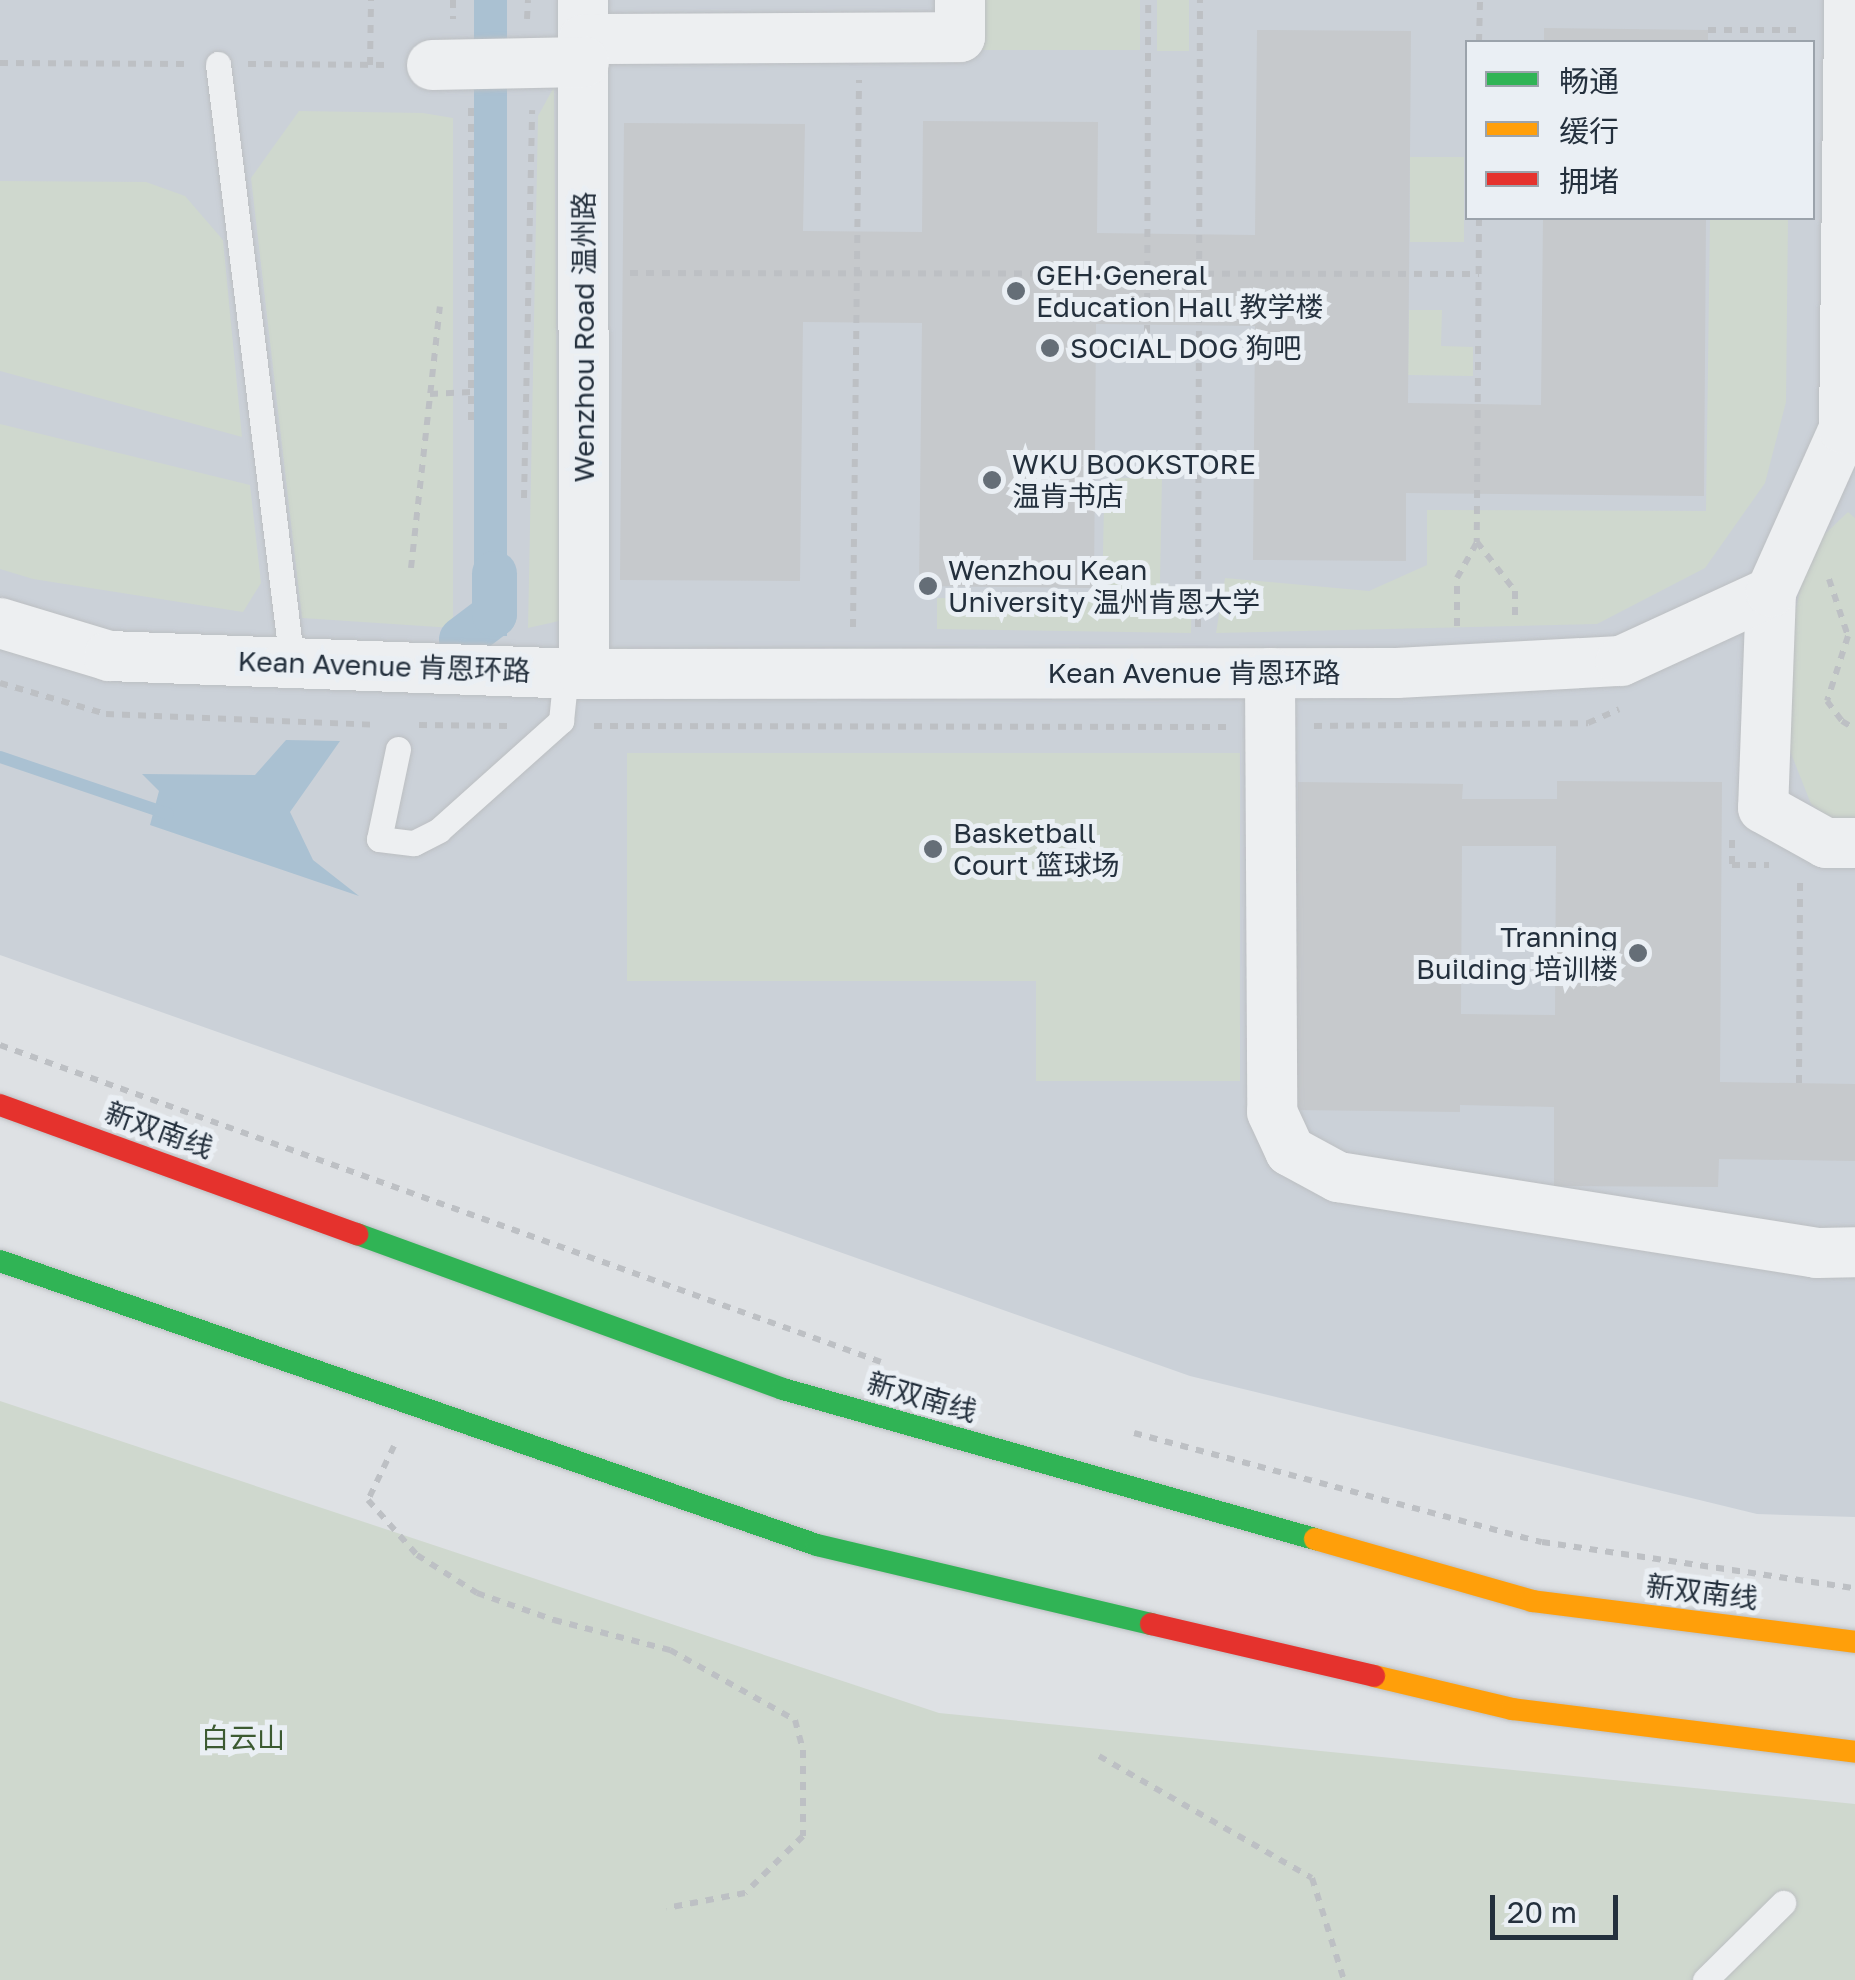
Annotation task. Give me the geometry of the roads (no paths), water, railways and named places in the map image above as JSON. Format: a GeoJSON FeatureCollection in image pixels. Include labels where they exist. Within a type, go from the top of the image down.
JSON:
{"type":"FeatureCollection","features":[{"type":"Feature","properties":{"kind":"main road","name":"新双南线"},"geometry":{"type":"LineString","coordinates":[[0,1105],[783,1388],[1532,1601],[1855,1642]]}},
{"type":"Feature","properties":{"kind":"main road"},"geometry":{"type":"LineString","coordinates":[[0,1261],[818,1545],[1512,1709],[1855,1752]]}},
{"type":"Feature","properties":{"kind":"street"},"geometry":{"type":"LineString","coordinates":[[443,50],[960,37],[960,0]]}},
{"type":"Feature","properties":{"kind":"street"},"geometry":{"type":"LineString","coordinates":[[1850,0],[1852,135],[1844,429],[1770,592],[1763,808],[1826,843],[1855,843]]}},
{"type":"Feature","properties":{"kind":"street","name":"Wenzhou Road 温州路"},"geometry":{"type":"LineString","coordinates":[[573,45],[575,674]]}},
{"type":"Feature","properties":{"kind":"street","name":"Kean Avenue 肯恩环路"},"geometry":{"type":"LineString","coordinates":[[0,623],[110,656],[575,674],[1457,670],[1621,661],[1770,592]]}},
{"type":"Feature","properties":{"kind":"street"},"geometry":{"type":"LineString","coordinates":[[1270,673],[1272,1112],[1290,1151],[1338,1177],[1816,1253],[1855,1252]]}},
{"type":"Feature","properties":{"kind":"lane"},"geometry":{"type":"LineString","coordinates":[[218,64],[292,663]]}},
{"type":"Feature","properties":{"kind":"lane"},"geometry":{"type":"LineString","coordinates":[[398,749],[379,839],[414,844],[439,830],[561,721],[575,674]]}},
{"type":"Feature","properties":{"kind":"lane"},"geometry":{"type":"LineString","coordinates":[[1705,1980],[1782,1903]]}},
{"type":"Feature","properties":{"kind":"water"},"geometry":{"type":"Polygon","coordinates":[[[474,0],[507,0],[507,636],[474,636],[474,0]]]}},
{"type":"Feature","properties":{"kind":"water"},"geometry":{"type":"Polygon","coordinates":[[[286,740],[340,741],[290,812],[313,860],[359,896],[150,825],[159,791],[142,774],[255,775],[286,740]]]}},
{"type":"Feature","properties":{"kind":"waterway"},"geometry":{"type":"LineString","coordinates":[[461,639],[494,614],[494,573]]}},
{"type":"Feature","properties":{"kind":"waterway"},"geometry":{"type":"LineString","coordinates":[[0,757],[168,814]]}},
{"type":"Feature","properties":{"kind":"place","name":"GEH·General Education Hall 教学楼"},"geometry":{"type":"Point","coordinates":[1016,291]}},
{"type":"Feature","properties":{"kind":"place","name":"SOCIAL DOG 狗吧"},"geometry":{"type":"Point","coordinates":[1050,348]}},
{"type":"Feature","properties":{"kind":"place","name":"WKU BOOKSTORE 温肯书店"},"geometry":{"type":"Point","coordinates":[992,480]}},
{"type":"Feature","properties":{"kind":"place","name":"Wenzhou Kean University 温州肯恩大学"},"geometry":{"type":"Point","coordinates":[928,586]}},
{"type":"Feature","properties":{"kind":"place","name":"Basketball Court 篮球场"},"geometry":{"type":"Point","coordinates":[933,849]}},
{"type":"Feature","properties":{"kind":"place","name":"Tranning Building 培训楼"},"geometry":{"type":"Point","coordinates":[1638,953]}},
{"type":"Feature","properties":{"kind":"park label","name":"白云山"},"geometry":{"type":"Point","coordinates":[243,1738]}}]}
